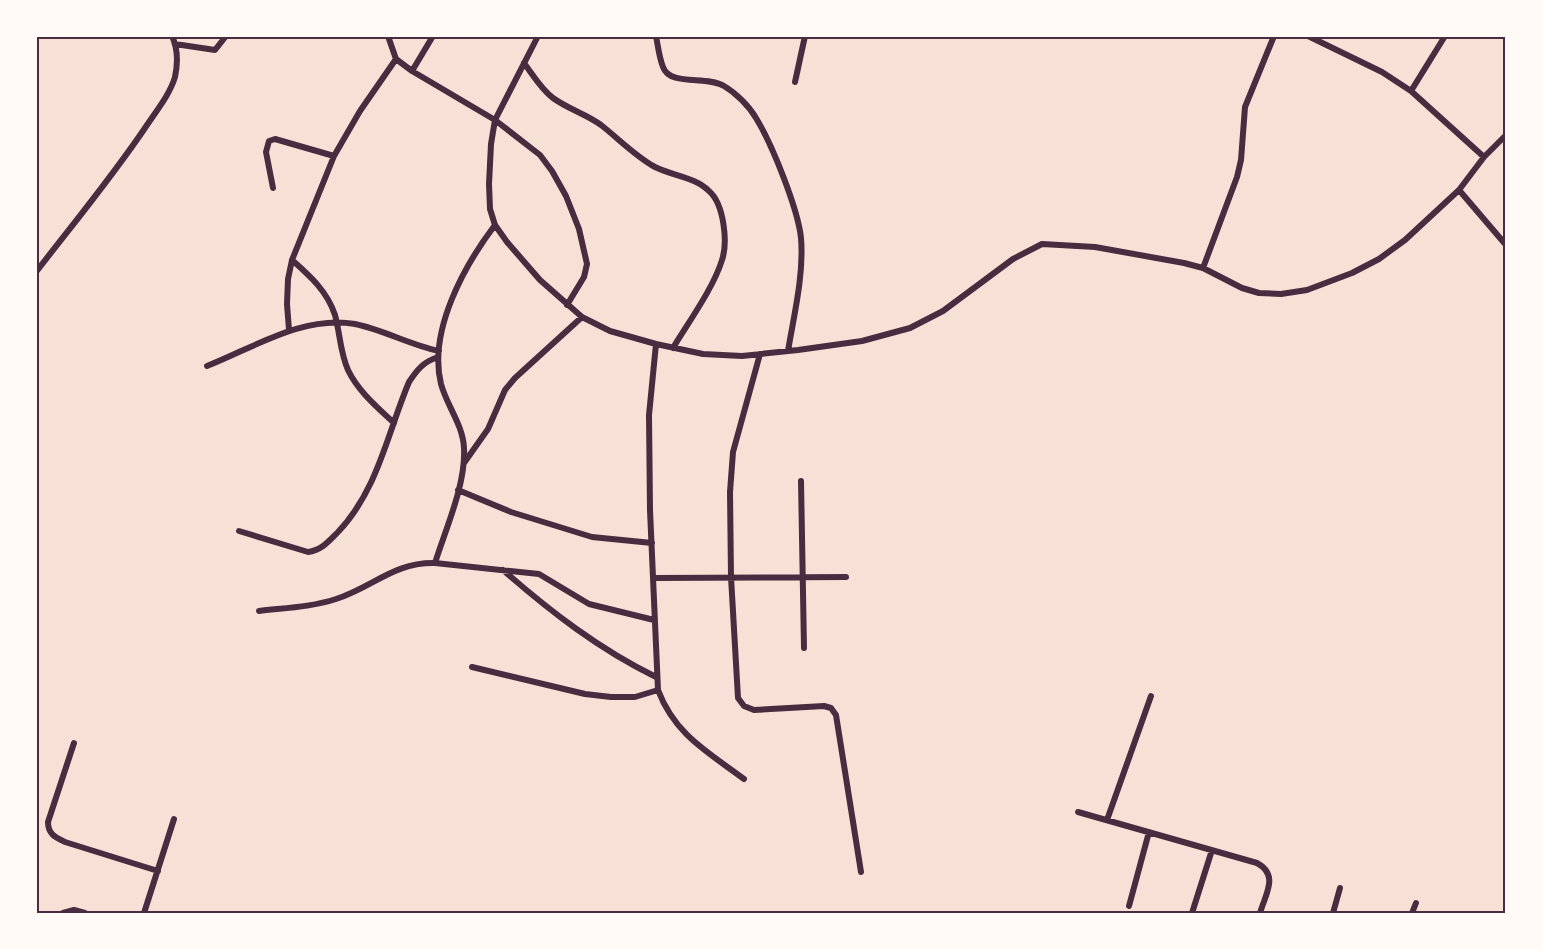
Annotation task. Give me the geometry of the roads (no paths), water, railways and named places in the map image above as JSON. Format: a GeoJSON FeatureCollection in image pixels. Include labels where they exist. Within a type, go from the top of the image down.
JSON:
{"type":"FeatureCollection","features":[{"type":"Feature","properties":{"kind":"street"},"geometry":{"type":"LineString","coordinates":[[36,273],[134,145],[164,99],[174,78],[177,59],[172,36]]}},
{"type":"Feature","properties":{"kind":"street"},"geometry":{"type":"LineString","coordinates":[[175,44],[215,50],[226,36]]}},
{"type":"Feature","properties":{"kind":"street"},"geometry":{"type":"LineString","coordinates":[[388,36],[396,59],[412,71],[495,120],[540,155],[552,171],[566,196],[579,229],[587,264],[584,276],[567,305]]}},
{"type":"Feature","properties":{"kind":"street"},"geometry":{"type":"LineString","coordinates":[[412,71],[433,36]]}},
{"type":"Feature","properties":{"kind":"street"},"geometry":{"type":"LineString","coordinates":[[538,36],[495,120],[489,184],[490,210],[495,225],[540,280],[582,317],[610,331],[703,354],[742,356],[788,351],[862,341],[910,328],[943,311],[1013,259],[1042,244],[1095,247],[1203,268],[1242,288],[1259,293],[1281,294],[1307,290],[1352,273],[1379,259],[1406,240],[1459,190],[1484,157],[1506,135]]}},
{"type":"Feature","properties":{"kind":"street"},"geometry":{"type":"LineString","coordinates":[[656,36],[666,75],[675,79],[714,80],[725,86],[756,118],[777,165],[796,217],[801,239],[800,273],[788,351]]}},
{"type":"Feature","properties":{"kind":"street"},"geometry":{"type":"LineString","coordinates":[[795,82],[805,36]]}},
{"type":"Feature","properties":{"kind":"street"},"geometry":{"type":"LineString","coordinates":[[1203,268],[1237,177],[1241,160],[1245,107],[1274,36]]}},
{"type":"Feature","properties":{"kind":"street"},"geometry":{"type":"LineString","coordinates":[[1308,36],[1382,72],[1411,91],[1484,157]]}},
{"type":"Feature","properties":{"kind":"street"},"geometry":{"type":"LineString","coordinates":[[1411,91],[1445,36]]}},
{"type":"Feature","properties":{"kind":"street"},"geometry":{"type":"LineString","coordinates":[[289,330],[288,279],[292,260],[334,156],[360,111],[396,59]]}},
{"type":"Feature","properties":{"kind":"street"},"geometry":{"type":"LineString","coordinates":[[524,63],[547,93],[600,124],[640,158],[658,168],[699,183],[711,192],[725,230],[726,246],[712,282],[673,348]]}},
{"type":"Feature","properties":{"kind":"street"},"geometry":{"type":"LineString","coordinates":[[273,188],[266,152],[266,144],[269,141],[274,139],[334,156]]}},
{"type":"Feature","properties":{"kind":"street"},"geometry":{"type":"LineString","coordinates":[[1459,190],[1506,246]]}},
{"type":"Feature","properties":{"kind":"street"},"geometry":{"type":"LineString","coordinates":[[435,562],[458,490],[464,463],[464,446],[442,386],[438,354],[445,317],[463,273],[480,244],[495,225]]}},
{"type":"Feature","properties":{"kind":"street"},"geometry":{"type":"LineString","coordinates":[[292,260],[314,279],[324,293],[334,314],[341,351],[348,371],[359,388],[394,423]]}},
{"type":"Feature","properties":{"kind":"street"},"geometry":{"type":"LineString","coordinates":[[464,463],[488,429],[505,390],[515,378],[582,317]]}},
{"type":"Feature","properties":{"kind":"street"},"geometry":{"type":"LineString","coordinates":[[207,366],[242,353],[289,330],[336,322],[381,330],[438,354]]}},
{"type":"Feature","properties":{"kind":"street"},"geometry":{"type":"LineString","coordinates":[[656,344],[649,415],[658,690],[670,717],[688,737],[744,779]]}},
{"type":"Feature","properties":{"kind":"street"},"geometry":{"type":"LineString","coordinates":[[239,531],[308,552],[317,551],[324,546],[349,520],[364,498],[374,479],[410,382],[419,368],[438,354]]}},
{"type":"Feature","properties":{"kind":"street"},"geometry":{"type":"LineString","coordinates":[[760,354],[733,452],[730,492],[731,577],[738,698],[744,706],[754,710],[824,706],[831,708],[836,714],[861,872]]}},
{"type":"Feature","properties":{"kind":"street"},"geometry":{"type":"LineString","coordinates":[[801,481],[804,648]]}},
{"type":"Feature","properties":{"kind":"street"},"geometry":{"type":"LineString","coordinates":[[458,490],[511,512],[592,537],[652,543]]}},
{"type":"Feature","properties":{"kind":"street"},"geometry":{"type":"LineString","coordinates":[[259,611],[322,603],[360,589],[406,565],[435,562],[539,574],[589,603],[654,620]]}},
{"type":"Feature","properties":{"kind":"street"},"geometry":{"type":"LineString","coordinates":[[502,570],[549,610],[596,644],[656,677]]}},
{"type":"Feature","properties":{"kind":"street"},"geometry":{"type":"LineString","coordinates":[[653,578],[846,577]]}},
{"type":"Feature","properties":{"kind":"street"},"geometry":{"type":"LineString","coordinates":[[472,667],[585,694],[611,697],[635,696],[658,690]]}},
{"type":"Feature","properties":{"kind":"street"},"geometry":{"type":"LineString","coordinates":[[1107,820],[1151,696]]}},
{"type":"Feature","properties":{"kind":"street"},"geometry":{"type":"LineString","coordinates":[[74,743],[48,822],[48,829],[53,837],[158,871]]}},
{"type":"Feature","properties":{"kind":"street"},"geometry":{"type":"LineString","coordinates":[[1078,812],[1257,863],[1269,872],[1270,880],[1260,913]]}},
{"type":"Feature","properties":{"kind":"street"},"geometry":{"type":"LineString","coordinates":[[144,913],[174,819]]}},
{"type":"Feature","properties":{"kind":"street"},"geometry":{"type":"LineString","coordinates":[[1129,906],[1149,832]]}},
{"type":"Feature","properties":{"kind":"street"},"geometry":{"type":"LineString","coordinates":[[1192,913],[1212,850]]}},
{"type":"Feature","properties":{"kind":"street"},"geometry":{"type":"LineString","coordinates":[[1333,913],[1340,888]]}},
{"type":"Feature","properties":{"kind":"street"},"geometry":{"type":"LineString","coordinates":[[1412,913],[1416,903]]}},
{"type":"Feature","properties":{"kind":"street"},"geometry":{"type":"LineString","coordinates":[[63,913],[74,910],[85,913]]}}]}
